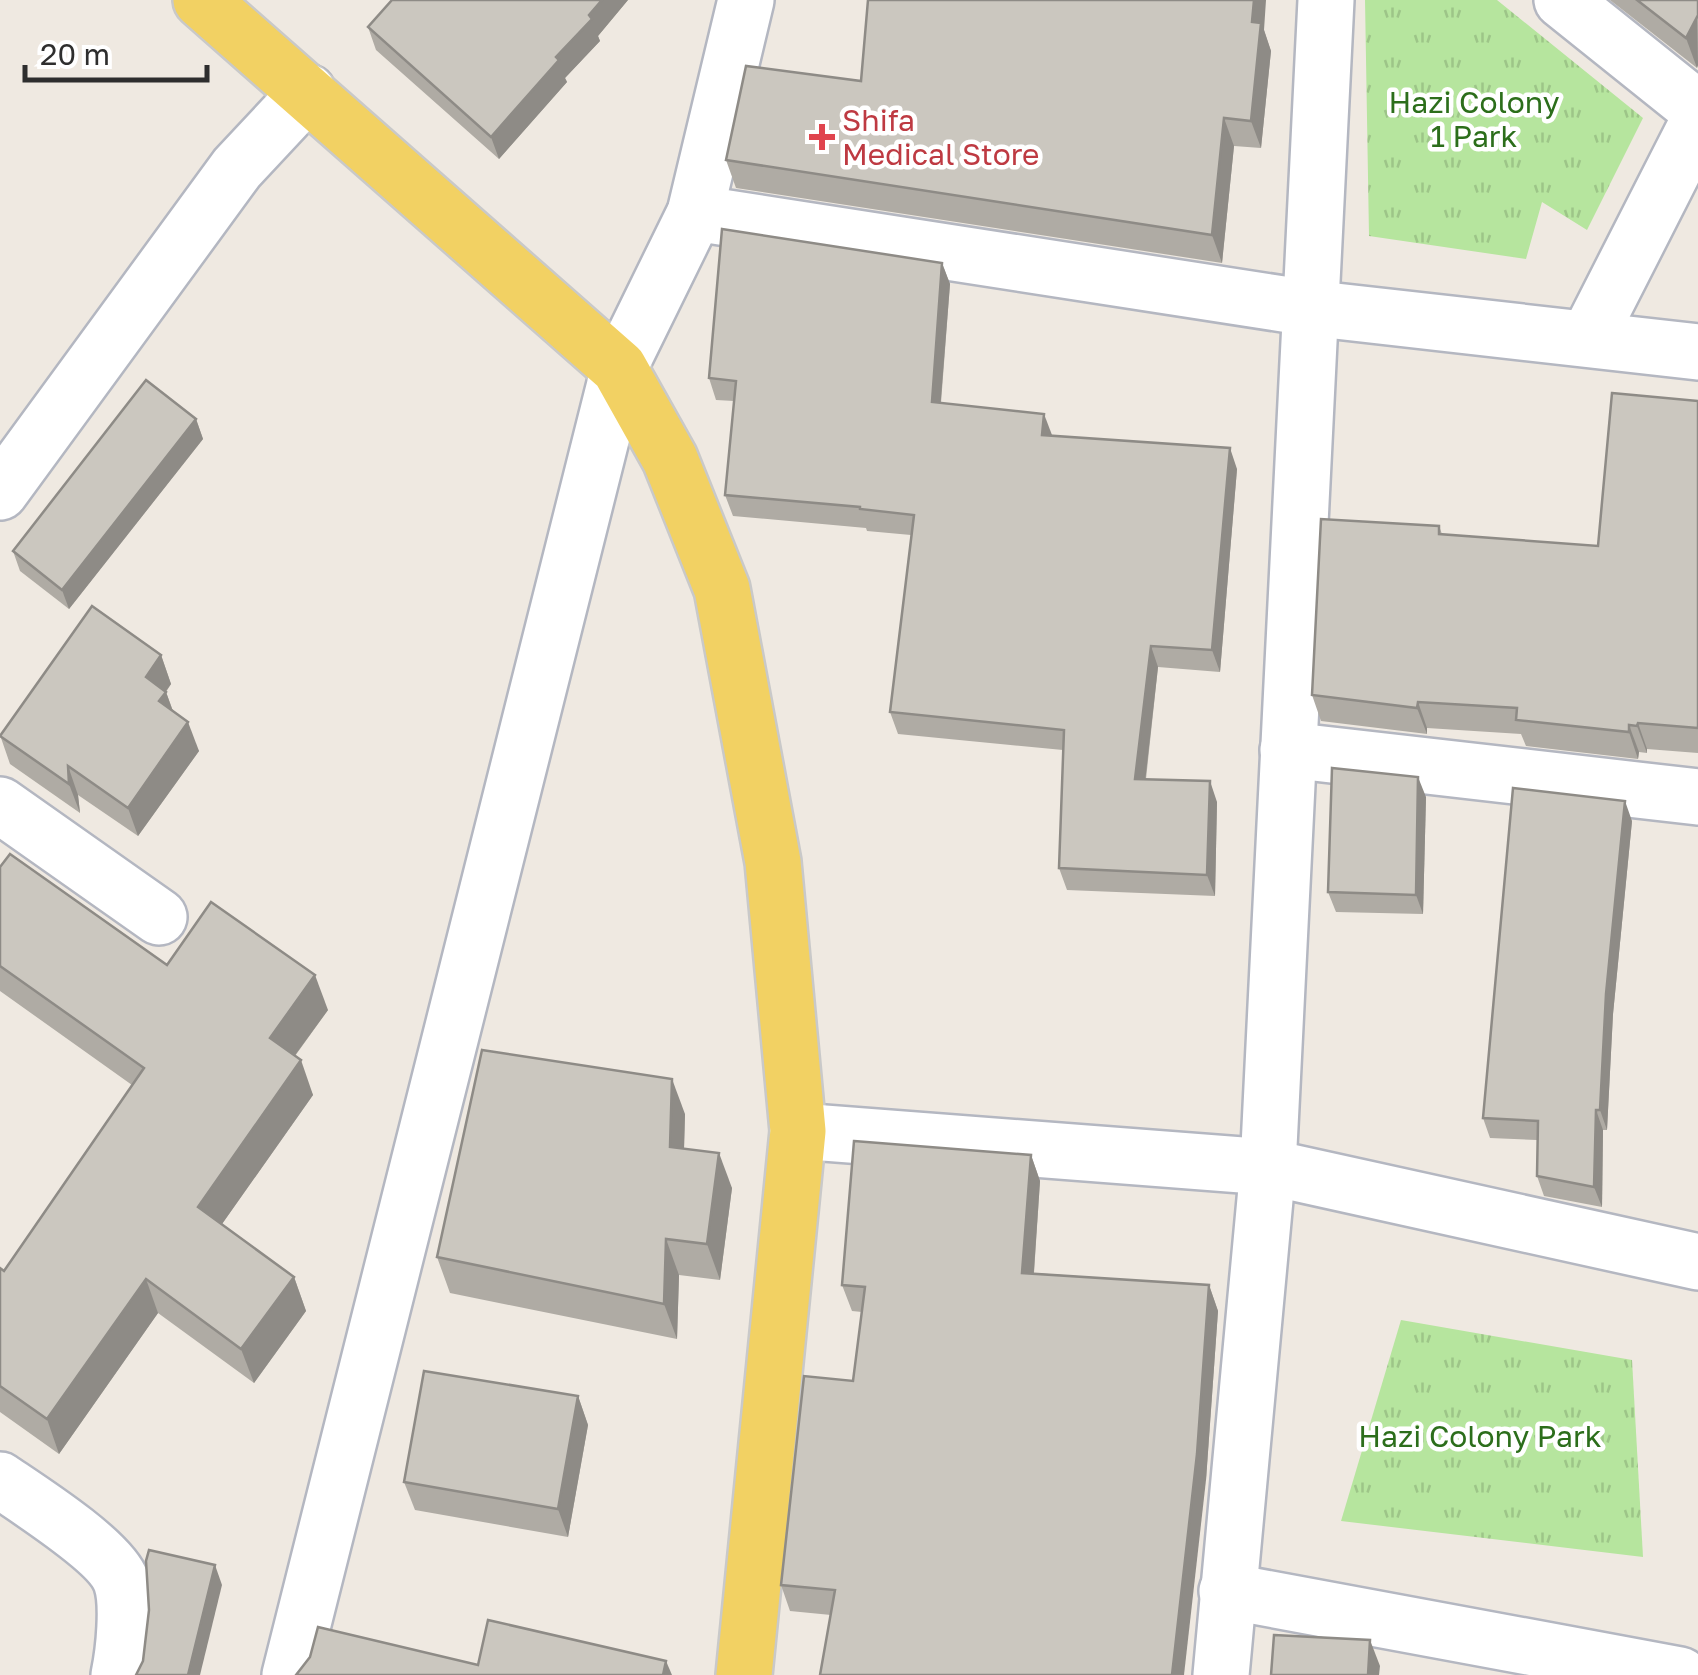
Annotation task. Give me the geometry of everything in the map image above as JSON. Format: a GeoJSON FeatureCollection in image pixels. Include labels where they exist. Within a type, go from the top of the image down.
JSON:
{"type":"FeatureCollection","features":[{"type":"Feature","properties":{"kind":"main road"},"geometry":{"type":"LineString","coordinates":[[201,0],[620,368],[670,459],[722,589],[773,862],[798,1131],[744,1675]]}},
{"type":"Feature","properties":{"kind":"street"},"geometry":{"type":"LineString","coordinates":[[290,1675],[620,368],[695,213],[746,0]]}},
{"type":"Feature","properties":{"kind":"street"},"geometry":{"type":"LineString","coordinates":[[1222,1675],[1268,1167],[1326,0]]}},
{"type":"Feature","properties":{"kind":"street"},"geometry":{"type":"LineString","coordinates":[[1562,0],[1698,108]]}},
{"type":"Feature","properties":{"kind":"street"},"geometry":{"type":"LineString","coordinates":[[0,492],[237,168],[308,92]]}},
{"type":"Feature","properties":{"kind":"street"},"geometry":{"type":"LineString","coordinates":[[1588,338],[1698,122]]}},
{"type":"Feature","properties":{"kind":"street"},"geometry":{"type":"LineString","coordinates":[[695,213],[1309,308],[1698,352]]}},
{"type":"Feature","properties":{"kind":"street"},"geometry":{"type":"LineString","coordinates":[[1288,750],[1698,797]]}},
{"type":"Feature","properties":{"kind":"street"},"geometry":{"type":"LineString","coordinates":[[0,805],[159,917]]}},
{"type":"Feature","properties":{"kind":"street"},"geometry":{"type":"LineString","coordinates":[[798,1131],[1268,1167],[1698,1262]]}},
{"type":"Feature","properties":{"kind":"street"},"geometry":{"type":"LineString","coordinates":[[0,1480],[86,1540],[120,1579],[126,1644],[120,1675]]}},
{"type":"Feature","properties":{"kind":"street"},"geometry":{"type":"LineString","coordinates":[[1228,1590],[1680,1675]]}},
{"type":"Feature","properties":{"kind":"green space","name":"Hazi Colony 1 Park"},"geometry":{"type":"Polygon","coordinates":[[[1365,0],[1497,0],[1643,118],[1587,230],[1542,202],[1526,259],[1369,236],[1365,0]]]}},
{"type":"Feature","properties":{"kind":"green space","name":"Hazi Colony Park"},"geometry":{"type":"Polygon","coordinates":[[[1401,1320],[1632,1360],[1643,1557],[1341,1521],[1401,1320]]]}},
{"type":"Feature","properties":{"kind":"building"},"geometry":{"type":"Polygon","coordinates":[[[392,0],[602,0],[589,15],[592,19],[556,57],[559,60],[491,137],[368,27],[392,0]]]}},
{"type":"Feature","properties":{"kind":"building"},"geometry":{"type":"Polygon","coordinates":[[[868,0],[1254,0],[1252,22],[1261,23],[1251,121],[1224,118],[1212,235],[726,160],[746,66],[861,81],[868,0]]]}},
{"type":"Feature","properties":{"kind":"building"},"geometry":{"type":"Polygon","coordinates":[[[1637,0],[1698,0],[1698,15],[1686,38],[1637,0]]]}},
{"type":"Feature","properties":{"kind":"building"},"geometry":{"type":"Polygon","coordinates":[[[722,229],[942,263],[932,402],[1044,414],[1042,435],[1230,448],[1212,650],[1151,646],[1135,779],[1210,781],[1207,875],[1059,868],[1064,730],[890,712],[914,515],[725,495],[736,381],[709,378],[722,229]]]}},
{"type":"Feature","properties":{"kind":"building"},"geometry":{"type":"Polygon","coordinates":[[[146,380],[196,419],[62,590],[13,551],[146,380]]]}},
{"type":"Feature","properties":{"kind":"building"},"geometry":{"type":"Polygon","coordinates":[[[1612,393],[1698,401],[1698,728],[1638,723],[1629,725],[1629,732],[1516,720],[1517,708],[1418,702],[1417,708],[1312,695],[1321,519],[1439,526],[1439,534],[1598,546],[1612,393]]]}},
{"type":"Feature","properties":{"kind":"building"},"geometry":{"type":"Polygon","coordinates":[[[92,606],[161,655],[146,677],[166,692],[159,701],[188,722],[128,808],[68,766],[69,784],[0,736],[92,606]]]}},
{"type":"Feature","properties":{"kind":"building"},"geometry":{"type":"Polygon","coordinates":[[[1332,768],[1418,777],[1416,895],[1328,892],[1332,768]]]}},
{"type":"Feature","properties":{"kind":"building"},"geometry":{"type":"Polygon","coordinates":[[[1513,788],[1625,801],[1606,994],[1600,1110],[1596,1110],[1594,1187],[1537,1176],[1538,1121],[1483,1118],[1513,788]]]}},
{"type":"Feature","properties":{"kind":"building"},"geometry":{"type":"Polygon","coordinates":[[[10,854],[167,965],[211,902],[315,975],[270,1038],[301,1060],[198,1207],[294,1277],[241,1349],[146,1279],[47,1419],[0,1386],[0,1268],[4,1271],[144,1068],[0,966],[0,867],[10,854]]]}},
{"type":"Feature","properties":{"kind":"building"},"geometry":{"type":"Polygon","coordinates":[[[482,1050],[672,1079],[670,1147],[719,1153],[707,1244],[666,1239],[664,1304],[437,1257],[482,1050]]]}},
{"type":"Feature","properties":{"kind":"building"},"geometry":{"type":"Polygon","coordinates":[[[854,1141],[1031,1155],[1022,1273],[1209,1285],[1197,1454],[1172,1675],[820,1675],[835,1590],[781,1585],[804,1376],[853,1381],[865,1287],[842,1285],[854,1141]]]}},
{"type":"Feature","properties":{"kind":"building"},"geometry":{"type":"Polygon","coordinates":[[[424,1371],[578,1396],[558,1509],[404,1482],[424,1371]]]}},
{"type":"Feature","properties":{"kind":"building"},"geometry":{"type":"Polygon","coordinates":[[[149,1550],[215,1565],[188,1675],[136,1675],[143,1661],[149,1610],[149,1550]]]}},
{"type":"Feature","properties":{"kind":"building"},"geometry":{"type":"Polygon","coordinates":[[[488,1620],[666,1661],[663,1675],[296,1675],[310,1657],[318,1627],[478,1665],[488,1620]]]}},
{"type":"Feature","properties":{"kind":"building"},"geometry":{"type":"Polygon","coordinates":[[[1274,1635],[1370,1640],[1368,1675],[1271,1675],[1274,1635]]]}},
{"type":"Feature","properties":{"kind":"place","name":"Shifa Medical Store"},"geometry":{"type":"Point","coordinates":[822,137]}}]}
